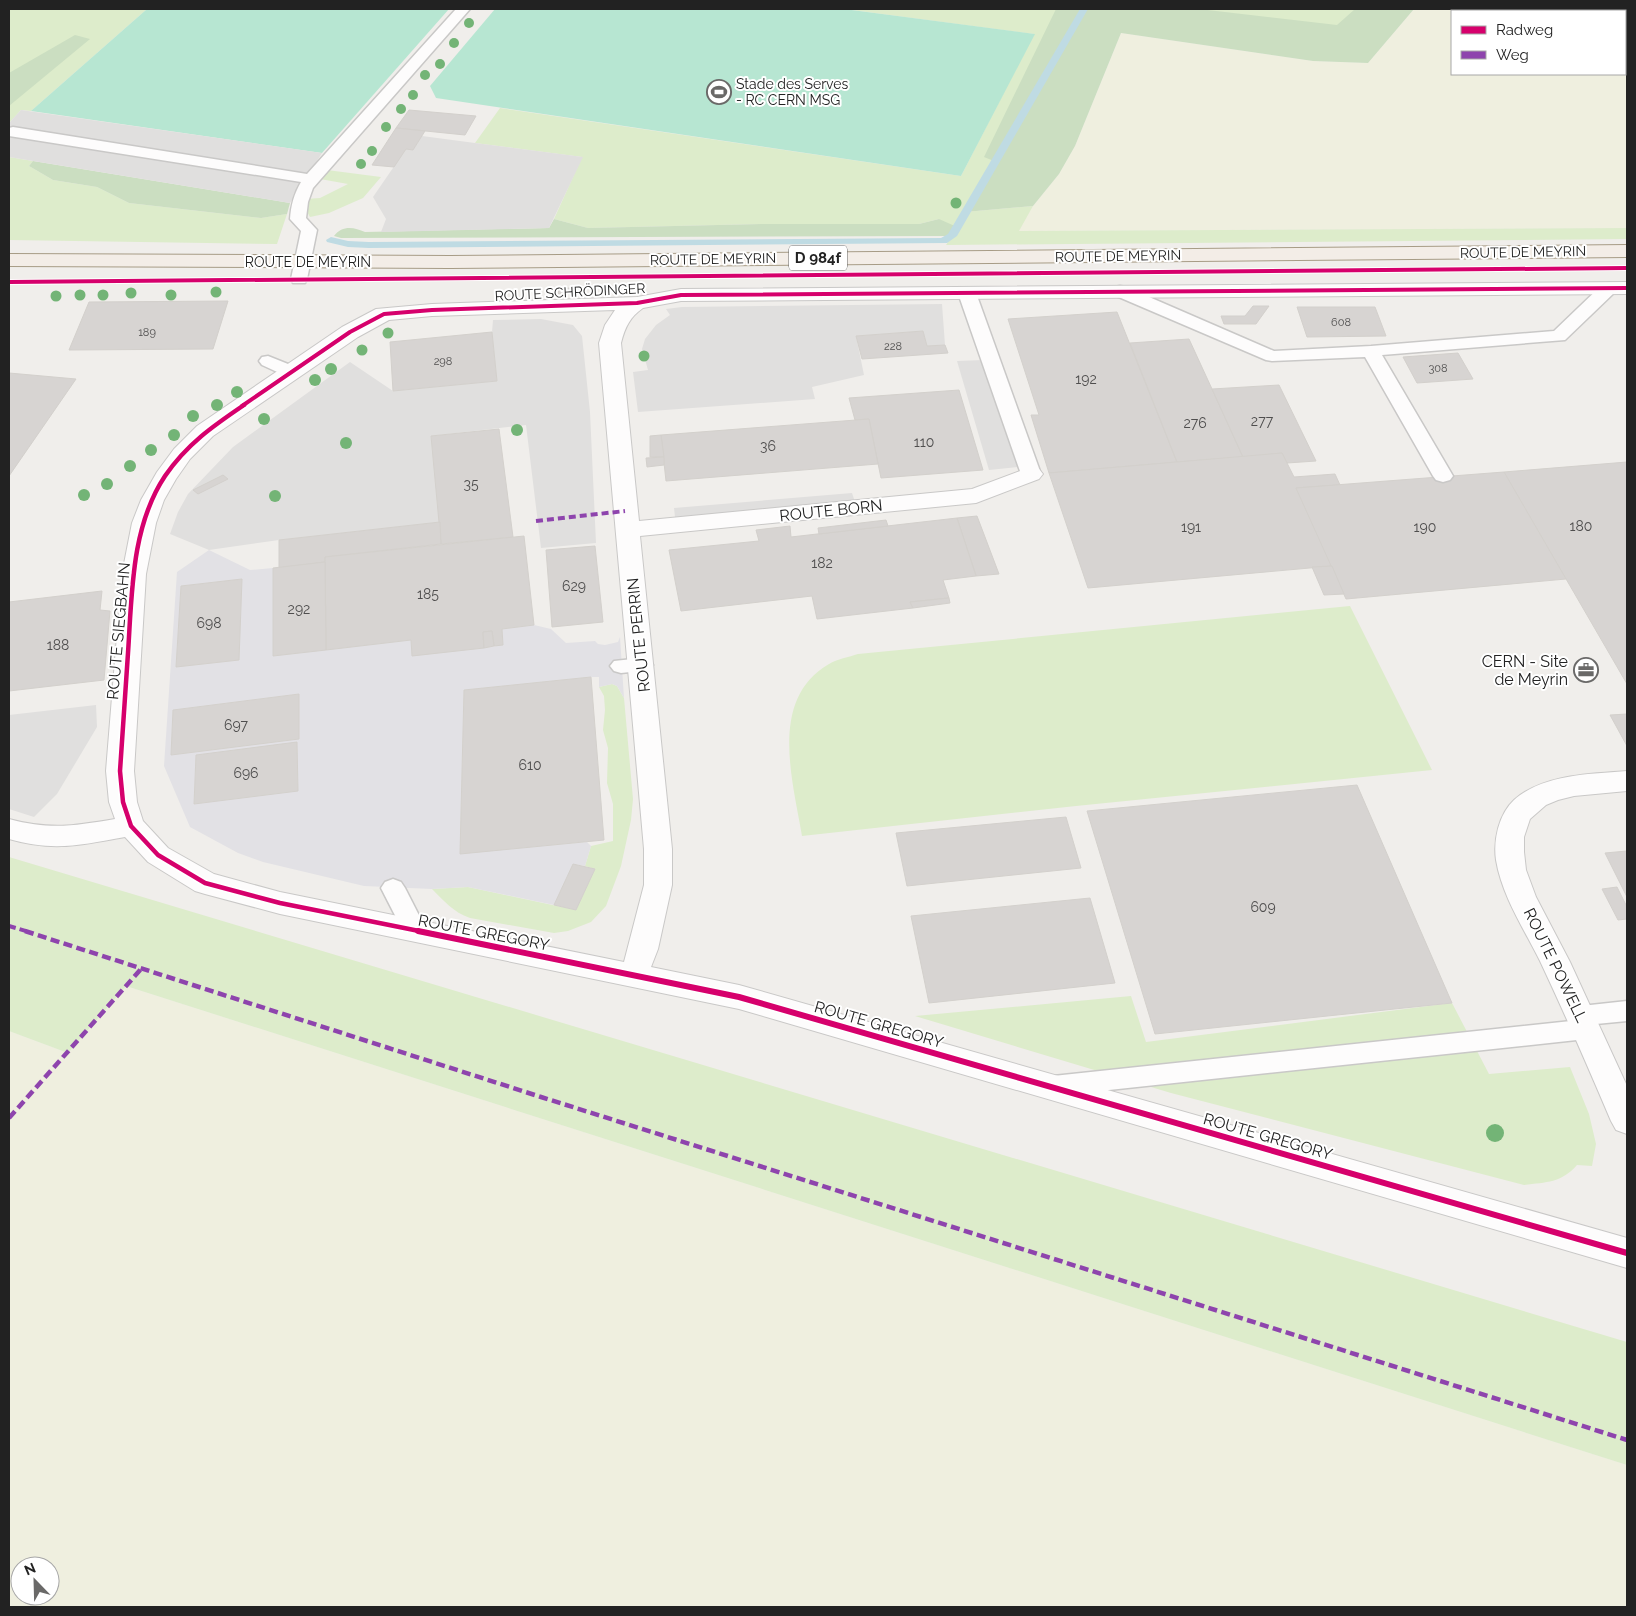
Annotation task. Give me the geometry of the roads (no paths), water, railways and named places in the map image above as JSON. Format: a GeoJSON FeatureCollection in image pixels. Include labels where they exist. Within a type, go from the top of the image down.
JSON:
{"type":"FeatureCollection","features":[{"type":"Feature","properties":{"kind":"main road","name":"ROUTE DE MEYRIN"},"geometry":{"type":"LineString","coordinates":[[9,260],[301,270],[1627,251]]}},
{"type":"Feature","properties":{"kind":"street","name":"ROUTE SCHRÖDINGER"},"geometry":{"type":"LineString","coordinates":[[384,314],[432,310],[637,303],[681,296],[1618,288]]}},
{"type":"Feature","properties":{"kind":"street","name":"ROUTE PERRIN"},"geometry":{"type":"LineString","coordinates":[[634,974],[643,948],[658,885],[658,849],[632,666],[627,530],[610,343],[614,325],[628,308],[637,303]]}},
{"type":"Feature","properties":{"kind":"street","name":"ROUTE SIEGBAHN"},"geometry":{"type":"LineString","coordinates":[[131,826],[123,802],[120,771],[134,569],[147,511],[169,469],[205,431],[350,332],[384,314]]}},
{"type":"Feature","properties":{"kind":"street","name":"ROUTE BORN"},"geometry":{"type":"LineString","coordinates":[[627,530],[976,496],[1031,474]]}},
{"type":"Feature","properties":{"kind":"street","name":"ROUTE POWELL"},"geometry":{"type":"LineString","coordinates":[[1627,781],[1577,786],[1548,793],[1525,806],[1510,833],[1510,859],[1520,890],[1584,1023],[1627,1121]]}},
{"type":"Feature","properties":{"kind":"street"},"geometry":{"type":"LineString","coordinates":[[9,829],[34,836],[69,836],[131,826]]}},
{"type":"Feature","properties":{"kind":"street","name":"ROUTE GREGORY"},"geometry":{"type":"LineString","coordinates":[[131,826],[158,856],[205,883],[280,903],[739,997],[1627,1253]]}},
{"type":"Feature","properties":{"kind":"lane"},"geometry":{"type":"LineString","coordinates":[[301,270],[308,230],[298,219],[299,202],[302,192],[311,178],[463,9]]}},
{"type":"Feature","properties":{"kind":"lane"},"geometry":{"type":"LineString","coordinates":[[13,132],[311,178]]}},
{"type":"Feature","properties":{"kind":"lane"},"geometry":{"type":"LineString","coordinates":[[1120,291],[1272,356],[1371,351],[1559,336],[1618,288]]}},
{"type":"Feature","properties":{"kind":"lane"},"geometry":{"type":"LineString","coordinates":[[967,294],[1031,474]]}},
{"type":"Feature","properties":{"kind":"lane"},"geometry":{"type":"LineString","coordinates":[[1371,351],[1443,476]]}},
{"type":"Feature","properties":{"kind":"lane"},"geometry":{"type":"LineString","coordinates":[[268,361],[292,372]]}},
{"type":"Feature","properties":{"kind":"lane"},"geometry":{"type":"LineString","coordinates":[[393,888],[415,931]]}},
{"type":"Feature","properties":{"kind":"lane"},"geometry":{"type":"LineString","coordinates":[[1051,1086],[1584,1023],[1627,1012]]}},
{"type":"Feature","properties":{"kind":"waterway"},"geometry":{"type":"LineString","coordinates":[[331,240],[348,244],[369,245],[943,241],[952,236],[1084,9]]}},
{"type":"Feature","properties":{"kind":"place","name":"Stade des Serves - RC CERN MSG"},"geometry":{"type":"Point","coordinates":[719,92]}},
{"type":"Feature","properties":{"kind":"place","name":"CERN - Site de Meyrin"},"geometry":{"type":"Point","coordinates":[1586,670]}}]}
